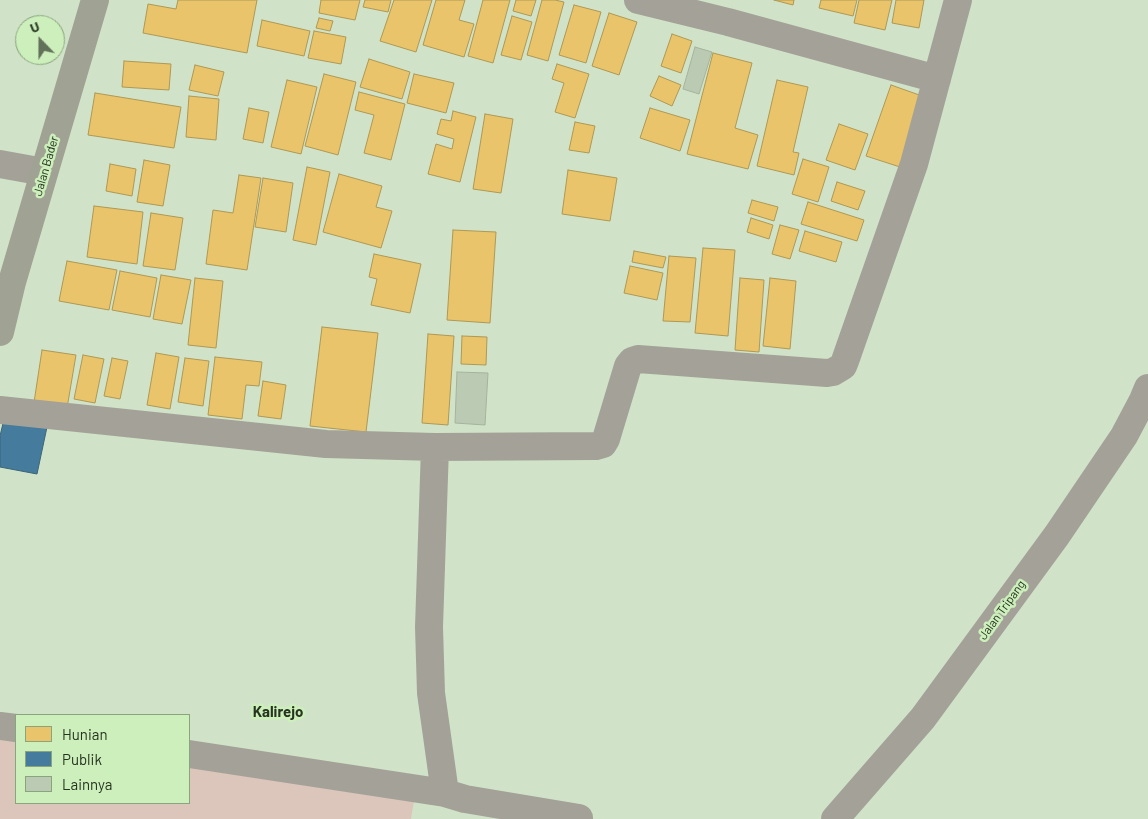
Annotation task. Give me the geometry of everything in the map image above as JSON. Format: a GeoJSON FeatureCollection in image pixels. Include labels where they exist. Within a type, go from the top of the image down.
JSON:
{"type":"FeatureCollection","features":[{"type":"Feature","properties":{"kind":"main road","name":"Jalan Bader"},"geometry":{"type":"LineString","coordinates":[[0,332],[12,282],[95,0]]}},
{"type":"Feature","properties":{"kind":"street"},"geometry":{"type":"LineString","coordinates":[[638,0],[728,22],[937,79]]}},
{"type":"Feature","properties":{"kind":"street"},"geometry":{"type":"LineString","coordinates":[[0,410],[326,444],[435,448],[596,446],[603,444],[606,439],[629,363],[638,360],[827,373],[839,369],[845,361],[914,164],[958,0]]}},
{"type":"Feature","properties":{"kind":"street"},"geometry":{"type":"LineString","coordinates":[[0,164],[44,172]]}},
{"type":"Feature","properties":{"kind":"street","name":"Jalan Tripang"},"geometry":{"type":"LineString","coordinates":[[835,819],[923,718],[1057,536],[1124,436],[1148,388]]}},
{"type":"Feature","properties":{"kind":"street"},"geometry":{"type":"LineString","coordinates":[[435,448],[429,627],[431,693],[445,792]]}},
{"type":"Feature","properties":{"kind":"street"},"geometry":{"type":"LineString","coordinates":[[0,726],[15,728]]}},
{"type":"Feature","properties":{"kind":"street"},"geometry":{"type":"LineString","coordinates":[[190,754],[445,792],[465,799],[579,818]]}},
{"type":"Feature","properties":{"kind":"shaded area"},"geometry":{"type":"Polygon","coordinates":[[[0,729],[15,731],[15,804],[190,804],[190,762],[414,801],[411,819],[0,819],[0,729]]]}},
{"type":"Feature","properties":{"kind":"building: Hunian"},"geometry":{"type":"Polygon","coordinates":[[[178,0],[257,0],[247,53],[143,33],[148,4],[176,9],[178,0]]]}},
{"type":"Feature","properties":{"kind":"building: Hunian"},"geometry":{"type":"Polygon","coordinates":[[[321,0],[360,0],[355,20],[319,13],[321,0]]]}},
{"type":"Feature","properties":{"kind":"building: Hunian"},"geometry":{"type":"Polygon","coordinates":[[[365,0],[391,0],[388,12],[363,7],[365,0]]]}},
{"type":"Feature","properties":{"kind":"building: Hunian"},"geometry":{"type":"Polygon","coordinates":[[[394,0],[432,0],[416,52],[380,41],[394,0]]]}},
{"type":"Feature","properties":{"kind":"building: Hunian"},"geometry":{"type":"Polygon","coordinates":[[[436,0],[465,0],[459,20],[474,24],[464,57],[423,45],[436,0]]]}},
{"type":"Feature","properties":{"kind":"building: Hunian"},"geometry":{"type":"Polygon","coordinates":[[[483,0],[510,0],[493,63],[468,56],[483,0]]]}},
{"type":"Feature","properties":{"kind":"building: Hunian"},"geometry":{"type":"Polygon","coordinates":[[[516,0],[536,0],[531,16],[513,11],[516,0]]]}},
{"type":"Feature","properties":{"kind":"building: Hunian"},"geometry":{"type":"Polygon","coordinates":[[[542,0],[564,2],[548,61],[527,55],[542,0]]]}},
{"type":"Feature","properties":{"kind":"building: Hunian"},"geometry":{"type":"Polygon","coordinates":[[[774,0],[794,0],[793,5],[774,0]]]}},
{"type":"Feature","properties":{"kind":"building: Hunian"},"geometry":{"type":"Polygon","coordinates":[[[821,0],[857,0],[853,16],[819,8],[821,0]]]}},
{"type":"Feature","properties":{"kind":"building: Hunian"},"geometry":{"type":"Polygon","coordinates":[[[859,0],[892,0],[885,30],[854,23],[859,0]]]}},
{"type":"Feature","properties":{"kind":"building: Hunian"},"geometry":{"type":"Polygon","coordinates":[[[896,0],[924,0],[919,28],[892,23],[896,0]]]}},
{"type":"Feature","properties":{"kind":"building: Hunian"},"geometry":{"type":"Polygon","coordinates":[[[574,5],[601,12],[586,63],[559,55],[574,5]]]}},
{"type":"Feature","properties":{"kind":"building: Hunian"},"geometry":{"type":"Polygon","coordinates":[[[609,13],[637,22],[619,75],[592,66],[609,13]]]}},
{"type":"Feature","properties":{"kind":"building: Hunian"},"geometry":{"type":"Polygon","coordinates":[[[512,16],[532,22],[521,60],[501,55],[512,16]]]}},
{"type":"Feature","properties":{"kind":"building: Hunian"},"geometry":{"type":"Polygon","coordinates":[[[319,18],[333,21],[330,31],[316,28],[319,18]]]}},
{"type":"Feature","properties":{"kind":"building: Hunian"},"geometry":{"type":"Polygon","coordinates":[[[262,20],[310,31],[304,56],[257,46],[262,20]]]}},
{"type":"Feature","properties":{"kind":"building: Hunian"},"geometry":{"type":"Polygon","coordinates":[[[314,31],[346,37],[341,64],[308,58],[314,31]]]}},
{"type":"Feature","properties":{"kind":"building: Hunian"},"geometry":{"type":"Polygon","coordinates":[[[672,34],[692,41],[681,73],[661,66],[672,34]]]}},
{"type":"Feature","properties":{"kind":"building: Hunian"},"geometry":{"type":"Polygon","coordinates":[[[713,53],[752,63],[735,128],[758,135],[748,169],[687,154],[713,53]]]}},
{"type":"Feature","properties":{"kind":"building: Hunian"},"geometry":{"type":"Polygon","coordinates":[[[369,59],[410,72],[402,99],[360,87],[369,59]]]}},
{"type":"Feature","properties":{"kind":"building: Hunian"},"geometry":{"type":"Polygon","coordinates":[[[124,61],[171,64],[169,90],[122,87],[124,61]]]}},
{"type":"Feature","properties":{"kind":"building: Hunian"},"geometry":{"type":"Polygon","coordinates":[[[557,64],[589,74],[575,118],[555,112],[564,83],[552,79],[557,64]]]}},
{"type":"Feature","properties":{"kind":"building: Hunian"},"geometry":{"type":"Polygon","coordinates":[[[195,65],[224,72],[218,96],[189,90],[195,65]]]}},
{"type":"Feature","properties":{"kind":"building: Hunian"},"geometry":{"type":"Polygon","coordinates":[[[324,74],[356,82],[338,155],[305,146],[324,74]]]}},
{"type":"Feature","properties":{"kind":"building: Hunian"},"geometry":{"type":"Polygon","coordinates":[[[414,74],[454,83],[446,113],[407,103],[414,74]]]}},
{"type":"Feature","properties":{"kind":"building: Hunian"},"geometry":{"type":"Polygon","coordinates":[[[659,76],[681,85],[672,106],[650,96],[659,76]]]}},
{"type":"Feature","properties":{"kind":"building: Hunian"},"geometry":{"type":"Polygon","coordinates":[[[287,80],[317,87],[301,154],[271,147],[287,80]]]}},
{"type":"Feature","properties":{"kind":"building: Hunian"},"geometry":{"type":"Polygon","coordinates":[[[777,80],[808,87],[793,152],[799,153],[794,175],[757,166],[777,80]]]}},
{"type":"Feature","properties":{"kind":"building: Hunian"},"geometry":{"type":"Polygon","coordinates":[[[891,85],[925,97],[900,167],[866,156],[891,85]]]}},
{"type":"Feature","properties":{"kind":"building: Hunian"},"geometry":{"type":"Polygon","coordinates":[[[359,92],[405,104],[391,160],[364,153],[374,115],[355,110],[359,92]]]}},
{"type":"Feature","properties":{"kind":"building: Hunian"},"geometry":{"type":"Polygon","coordinates":[[[95,93],[181,107],[174,148],[88,135],[95,93]]]}},
{"type":"Feature","properties":{"kind":"building: Hunian"},"geometry":{"type":"Polygon","coordinates":[[[189,96],[219,99],[216,140],[186,137],[189,96]]]}},
{"type":"Feature","properties":{"kind":"building: Hunian"},"geometry":{"type":"Polygon","coordinates":[[[249,108],[269,112],[263,143],[243,139],[249,108]]]}},
{"type":"Feature","properties":{"kind":"building: Hunian"},"geometry":{"type":"Polygon","coordinates":[[[650,108],[690,120],[680,151],[640,138],[650,108]]]}},
{"type":"Feature","properties":{"kind":"building: Hunian"},"geometry":{"type":"Polygon","coordinates":[[[453,111],[476,117],[460,182],[428,174],[436,144],[452,149],[454,139],[437,134],[441,119],[451,121],[453,111]]]}},
{"type":"Feature","properties":{"kind":"building: Hunian"},"geometry":{"type":"Polygon","coordinates":[[[485,114],[513,119],[501,193],[473,189],[485,114]]]}},
{"type":"Feature","properties":{"kind":"building: Hunian"},"geometry":{"type":"Polygon","coordinates":[[[575,122],[595,126],[589,153],[569,150],[575,122]]]}},
{"type":"Feature","properties":{"kind":"building: Hunian"},"geometry":{"type":"Polygon","coordinates":[[[839,124],[868,134],[855,170],[826,160],[839,124]]]}},
{"type":"Feature","properties":{"kind":"building: Hunian"},"geometry":{"type":"Polygon","coordinates":[[[803,159],[829,167],[818,202],[792,194],[803,159]]]}},
{"type":"Feature","properties":{"kind":"building: Hunian"},"geometry":{"type":"Polygon","coordinates":[[[144,160],[170,165],[163,206],[137,202],[144,160]]]}},
{"type":"Feature","properties":{"kind":"building: Hunian"},"geometry":{"type":"Polygon","coordinates":[[[110,164],[136,169],[132,196],[106,191],[110,164]]]}},
{"type":"Feature","properties":{"kind":"building: Hunian"},"geometry":{"type":"Polygon","coordinates":[[[307,167],[330,172],[316,245],[293,240],[307,167]]]}},
{"type":"Feature","properties":{"kind":"building: Hunian"},"geometry":{"type":"Polygon","coordinates":[[[568,170],[617,178],[610,221],[562,214],[568,170]]]}},
{"type":"Feature","properties":{"kind":"building: Hunian"},"geometry":{"type":"Polygon","coordinates":[[[339,174],[382,186],[376,207],[392,211],[381,248],[323,232],[339,174]]]}},
{"type":"Feature","properties":{"kind":"building: Hunian"},"geometry":{"type":"Polygon","coordinates":[[[239,175],[261,178],[247,270],[206,264],[213,210],[233,213],[239,175]]]}},
{"type":"Feature","properties":{"kind":"building: Hunian"},"geometry":{"type":"Polygon","coordinates":[[[263,178],[293,183],[286,232],[255,227],[263,178]]]}},
{"type":"Feature","properties":{"kind":"building: Hunian"},"geometry":{"type":"Polygon","coordinates":[[[837,182],[865,191],[858,210],[831,201],[837,182]]]}},
{"type":"Feature","properties":{"kind":"building: Hunian"},"geometry":{"type":"Polygon","coordinates":[[[752,200],[778,207],[774,221],[748,213],[752,200]]]}},
{"type":"Feature","properties":{"kind":"building: Hunian"},"geometry":{"type":"Polygon","coordinates":[[[808,202],[864,220],[857,241],[801,224],[808,202]]]}},
{"type":"Feature","properties":{"kind":"building: Hunian"},"geometry":{"type":"Polygon","coordinates":[[[94,206],[143,212],[137,264],[87,257],[94,206]]]}},
{"type":"Feature","properties":{"kind":"building: Hunian"},"geometry":{"type":"Polygon","coordinates":[[[151,213],[183,218],[175,270],[143,266],[151,213]]]}},
{"type":"Feature","properties":{"kind":"building: Hunian"},"geometry":{"type":"Polygon","coordinates":[[[751,218],[773,225],[769,239],[747,232],[751,218]]]}},
{"type":"Feature","properties":{"kind":"building: Hunian"},"geometry":{"type":"Polygon","coordinates":[[[780,225],[799,230],[790,259],[772,254],[780,225]]]}},
{"type":"Feature","properties":{"kind":"building: Hunian"},"geometry":{"type":"Polygon","coordinates":[[[453,230],[496,232],[490,323],[447,320],[453,230]]]}},
{"type":"Feature","properties":{"kind":"building: Hunian"},"geometry":{"type":"Polygon","coordinates":[[[805,231],[842,242],[836,262],[799,251],[805,231]]]}},
{"type":"Feature","properties":{"kind":"building: Hunian"},"geometry":{"type":"Polygon","coordinates":[[[703,248],[735,250],[728,336],[695,333],[703,248]]]}},
{"type":"Feature","properties":{"kind":"building: Hunian"},"geometry":{"type":"Polygon","coordinates":[[[634,251],[666,257],[663,268],[632,262],[634,251]]]}},
{"type":"Feature","properties":{"kind":"building: Hunian"},"geometry":{"type":"Polygon","coordinates":[[[374,254],[421,264],[410,313],[371,305],[377,279],[369,277],[374,254]]]}},
{"type":"Feature","properties":{"kind":"building: Hunian"},"geometry":{"type":"Polygon","coordinates":[[[669,256],[696,258],[690,322],[663,321],[669,256]]]}},
{"type":"Feature","properties":{"kind":"building: Hunian"},"geometry":{"type":"Polygon","coordinates":[[[67,261],[117,270],[109,310],[59,301],[67,261]]]}},
{"type":"Feature","properties":{"kind":"building: Hunian"},"geometry":{"type":"Polygon","coordinates":[[[630,266],[663,273],[657,300],[624,293],[630,266]]]}},
{"type":"Feature","properties":{"kind":"building: Hunian"},"geometry":{"type":"Polygon","coordinates":[[[120,271],[157,278],[150,317],[112,310],[120,271]]]}},
{"type":"Feature","properties":{"kind":"building: Hunian"},"geometry":{"type":"Polygon","coordinates":[[[161,275],[191,280],[182,324],[153,319],[161,275]]]}},
{"type":"Feature","properties":{"kind":"building: Hunian"},"geometry":{"type":"Polygon","coordinates":[[[195,278],[223,281],[216,348],[188,345],[195,278]]]}},
{"type":"Feature","properties":{"kind":"building: Hunian"},"geometry":{"type":"Polygon","coordinates":[[[740,278],[764,280],[759,352],[735,350],[740,278]]]}},
{"type":"Feature","properties":{"kind":"building: Hunian"},"geometry":{"type":"Polygon","coordinates":[[[770,278],[796,281],[790,349],[763,346],[770,278]]]}},
{"type":"Feature","properties":{"kind":"building: Hunian"},"geometry":{"type":"Polygon","coordinates":[[[322,327],[378,333],[366,432],[310,426],[322,327]]]}},
{"type":"Feature","properties":{"kind":"building: Hunian"},"geometry":{"type":"Polygon","coordinates":[[[428,334],[454,336],[448,425],[422,423],[428,334]]]}},
{"type":"Feature","properties":{"kind":"building: Hunian"},"geometry":{"type":"Polygon","coordinates":[[[462,336],[487,337],[486,365],[461,364],[462,336]]]}},
{"type":"Feature","properties":{"kind":"building: Hunian"},"geometry":{"type":"Polygon","coordinates":[[[42,350],[76,355],[66,414],[33,409],[42,350]]]}},
{"type":"Feature","properties":{"kind":"building: Hunian"},"geometry":{"type":"Polygon","coordinates":[[[156,353],[179,357],[170,409],[147,405],[156,353]]]}},
{"type":"Feature","properties":{"kind":"building: Hunian"},"geometry":{"type":"Polygon","coordinates":[[[83,355],[104,359],[95,403],[74,399],[83,355]]]}},
{"type":"Feature","properties":{"kind":"building: Hunian"},"geometry":{"type":"Polygon","coordinates":[[[215,357],[262,362],[259,386],[246,385],[242,419],[208,415],[215,357]]]}},
{"type":"Feature","properties":{"kind":"building: Hunian"},"geometry":{"type":"Polygon","coordinates":[[[112,358],[128,361],[120,399],[104,396],[112,358]]]}},
{"type":"Feature","properties":{"kind":"building: Hunian"},"geometry":{"type":"Polygon","coordinates":[[[185,358],[209,361],[203,406],[178,402],[185,358]]]}},
{"type":"Feature","properties":{"kind":"building: Hunian"},"geometry":{"type":"Polygon","coordinates":[[[263,381],[286,385],[281,419],[258,416],[263,381]]]}},
{"type":"Feature","properties":{"kind":"building: Publik"},"geometry":{"type":"Polygon","coordinates":[[[4,419],[47,427],[37,474],[0,467],[0,436],[4,419]]]}},
{"type":"Feature","properties":{"kind":"building: Lainnya"},"geometry":{"type":"Polygon","coordinates":[[[695,47],[712,52],[699,94],[683,89],[695,47]]]}},
{"type":"Feature","properties":{"kind":"building: Lainnya"},"geometry":{"type":"Polygon","coordinates":[[[457,372],[488,373],[485,425],[455,423],[457,372]]]}},
{"type":"Feature","properties":{"kind":"district","name":"Kalirejo"},"geometry":{"type":"Point","coordinates":[278,712]}}]}
